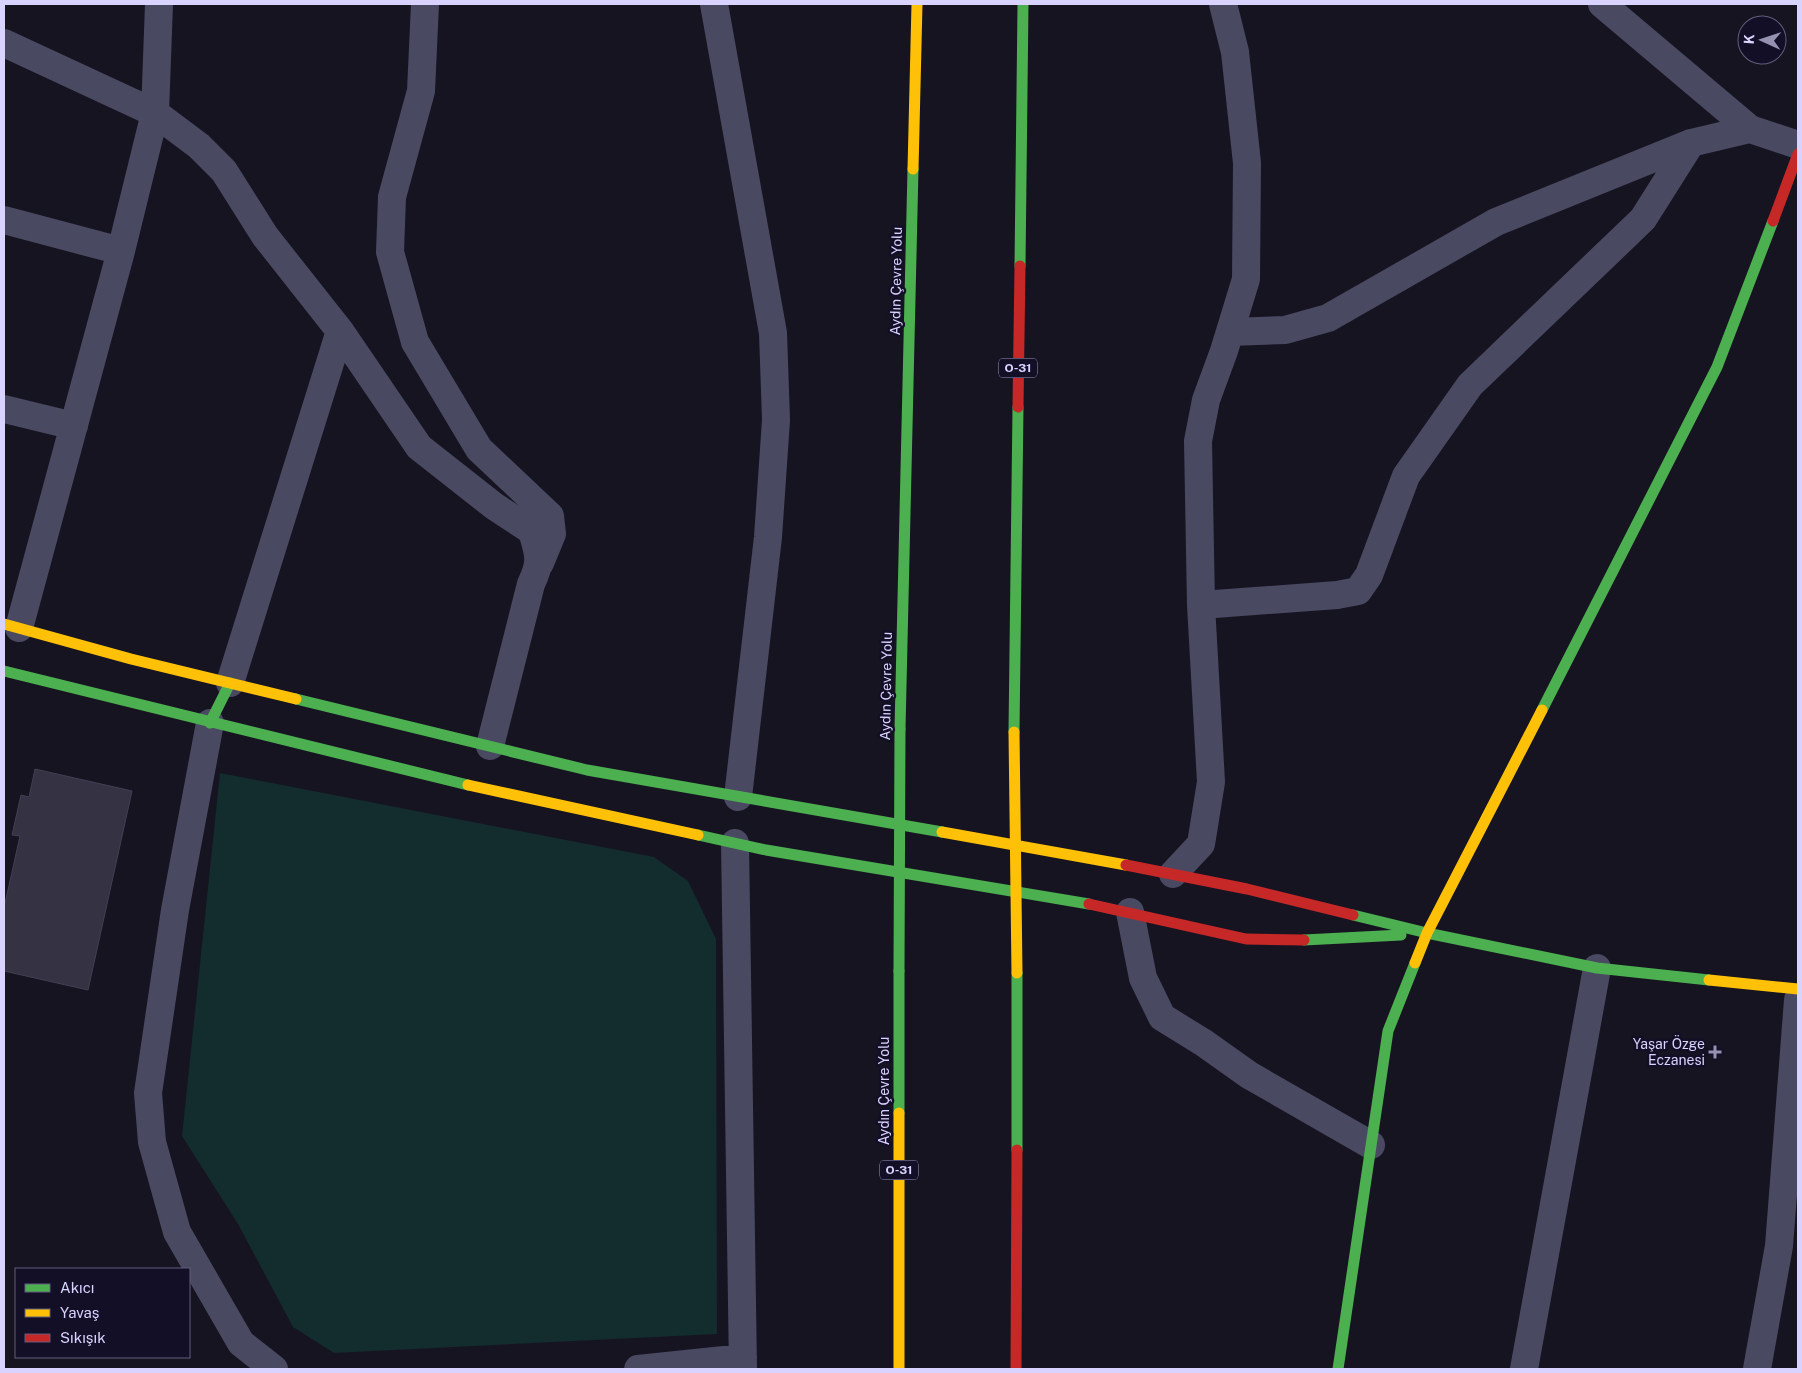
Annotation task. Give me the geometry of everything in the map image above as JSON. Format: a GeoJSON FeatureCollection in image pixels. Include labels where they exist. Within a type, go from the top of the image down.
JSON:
{"type":"FeatureCollection","features":[{"type":"Feature","properties":{"kind":"main road","name":"Aydın Çevre Yolu"},"geometry":{"type":"LineString","coordinates":[[899,1369],[900,729],[917,4]]}},
{"type":"Feature","properties":{"kind":"main road","name":"O-31"},"geometry":{"type":"LineString","coordinates":[[1016,1369],[1017,973],[1014,732],[1023,4]]}},
{"type":"Feature","properties":{"kind":"main road"},"geometry":{"type":"LineString","coordinates":[[1338,1369],[1388,1031],[1427,933],[1482,829],[1717,367],[1798,154]]}},
{"type":"Feature","properties":{"kind":"main road"},"geometry":{"type":"LineString","coordinates":[[11,626],[131,659],[587,770],[1173,874],[1247,889],[1427,933],[1597,968],[1798,989]]}},
{"type":"Feature","properties":{"kind":"main road"},"geometry":{"type":"LineString","coordinates":[[4,671],[434,778],[766,850],[1130,912],[1246,939],[1314,940],[1427,933]]}},
{"type":"Feature","properties":{"kind":"main road"},"geometry":{"type":"LineString","coordinates":[[210,723],[230,683]]}},
{"type":"Feature","properties":{"kind":"street"},"geometry":{"type":"LineString","coordinates":[[11,626],[74,426],[121,251],[155,113],[159,4]]}},
{"type":"Feature","properties":{"kind":"street"},"geometry":{"type":"LineString","coordinates":[[425,4],[422,91],[392,197],[390,252],[415,342],[479,449],[550,516],[552,534],[531,584],[490,746]]}},
{"type":"Feature","properties":{"kind":"street"},"geometry":{"type":"LineString","coordinates":[[714,4],[773,333],[776,420],[768,537],[738,797]]}},
{"type":"Feature","properties":{"kind":"street"},"geometry":{"type":"LineString","coordinates":[[1173,874],[1201,844],[1211,782],[1201,605],[1198,441],[1206,400],[1246,279],[1247,163],[1235,52],[1223,4]]}},
{"type":"Feature","properties":{"kind":"street"},"geometry":{"type":"LineString","coordinates":[[1602,4],[1750,129],[1798,145]]}},
{"type":"Feature","properties":{"kind":"street"},"geometry":{"type":"LineString","coordinates":[[4,43],[155,113],[200,146],[224,170],[264,236],[340,331],[420,447],[494,506],[532,531],[538,552],[538,569]]}},
{"type":"Feature","properties":{"kind":"street"},"geometry":{"type":"LineString","coordinates":[[1230,332],[1285,330],[1328,318],[1496,222],[1691,144],[1750,129]]}},
{"type":"Feature","properties":{"kind":"street"},"geometry":{"type":"LineString","coordinates":[[1201,605],[1337,595],[1358,591],[1369,574],[1406,476],[1470,385],[1643,219],[1691,144]]}},
{"type":"Feature","properties":{"kind":"street"},"geometry":{"type":"LineString","coordinates":[[4,220],[121,251]]}},
{"type":"Feature","properties":{"kind":"street"},"geometry":{"type":"LineString","coordinates":[[230,683],[340,331]]}},
{"type":"Feature","properties":{"kind":"street"},"geometry":{"type":"LineString","coordinates":[[4,409],[74,426]]}},
{"type":"Feature","properties":{"kind":"street"},"geometry":{"type":"LineString","coordinates":[[210,723],[176,910],[148,1093],[152,1142],[177,1232],[241,1343],[274,1369]]}},
{"type":"Feature","properties":{"kind":"street"},"geometry":{"type":"LineString","coordinates":[[638,1369],[743,1364],[735,843]]}},
{"type":"Feature","properties":{"kind":"street"},"geometry":{"type":"LineString","coordinates":[[1130,912],[1143,978],[1162,1017],[1204,1043],[1249,1075],[1371,1145]]}},
{"type":"Feature","properties":{"kind":"street"},"geometry":{"type":"LineString","coordinates":[[1524,1369],[1597,968]]}},
{"type":"Feature","properties":{"kind":"street"},"geometry":{"type":"LineString","coordinates":[[1758,1369],[1779,1246],[1798,1000]]}},
{"type":"Feature","properties":{"kind":"green space"},"geometry":{"type":"Polygon","coordinates":[[[220,773],[654,857],[688,881],[716,939],[717,1334],[334,1353],[293,1327],[238,1224],[182,1136],[220,773]]]}},
{"type":"Feature","properties":{"kind":"building"},"geometry":{"type":"Polygon","coordinates":[[[35,769],[132,791],[88,990],[4,971],[4,908],[20,836],[12,835],[21,795],[29,797],[35,769]]]}},
{"type":"Feature","properties":{"kind":"traffic: fast"},"geometry":{"type":"LineString","coordinates":[[1020,266],[1023,4]]}},
{"type":"Feature","properties":{"kind":"traffic: fast"},"geometry":{"type":"LineString","coordinates":[[900,729],[913,169]]}},
{"type":"Feature","properties":{"kind":"traffic: fast"},"geometry":{"type":"LineString","coordinates":[[1542,710],[1717,367],[1773,221]]}},
{"type":"Feature","properties":{"kind":"traffic: fast"},"geometry":{"type":"LineString","coordinates":[[1014,732],[1018,407]]}},
{"type":"Feature","properties":{"kind":"traffic: fast"},"geometry":{"type":"LineString","coordinates":[[4,671],[468,785]]}},
{"type":"Feature","properties":{"kind":"traffic: fast"},"geometry":{"type":"LineString","coordinates":[[210,723],[230,683]]}},
{"type":"Feature","properties":{"kind":"traffic: fast"},"geometry":{"type":"LineString","coordinates":[[296,699],[587,770],[942,832]]}},
{"type":"Feature","properties":{"kind":"traffic: fast"},"geometry":{"type":"LineString","coordinates":[[899,971],[900,729]]}},
{"type":"Feature","properties":{"kind":"traffic: fast"},"geometry":{"type":"LineString","coordinates":[[698,835],[766,850],[1089,904]]}},
{"type":"Feature","properties":{"kind":"traffic: fast"},"geometry":{"type":"LineString","coordinates":[[1353,915],[1427,933],[1597,968],[1709,980]]}},
{"type":"Feature","properties":{"kind":"traffic: fast"},"geometry":{"type":"LineString","coordinates":[[1304,940],[1401,935]]}},
{"type":"Feature","properties":{"kind":"traffic: fast"},"geometry":{"type":"LineString","coordinates":[[1338,1369],[1388,1031],[1415,963]]}},
{"type":"Feature","properties":{"kind":"traffic: fast"},"geometry":{"type":"LineString","coordinates":[[899,971],[899,1113]]}},
{"type":"Feature","properties":{"kind":"traffic: fast"},"geometry":{"type":"LineString","coordinates":[[1017,973],[1017,1150]]}},
{"type":"Feature","properties":{"kind":"traffic: slow"},"geometry":{"type":"LineString","coordinates":[[913,169],[917,4]]}},
{"type":"Feature","properties":{"kind":"traffic: slow"},"geometry":{"type":"LineString","coordinates":[[4,624],[131,659],[296,699]]}},
{"type":"Feature","properties":{"kind":"traffic: slow"},"geometry":{"type":"LineString","coordinates":[[1415,963],[1427,933],[1542,710]]}},
{"type":"Feature","properties":{"kind":"traffic: slow"},"geometry":{"type":"LineString","coordinates":[[1014,732],[1017,973]]}},
{"type":"Feature","properties":{"kind":"traffic: slow"},"geometry":{"type":"LineString","coordinates":[[468,785],[698,835]]}},
{"type":"Feature","properties":{"kind":"traffic: slow"},"geometry":{"type":"LineString","coordinates":[[942,832],[1126,865]]}},
{"type":"Feature","properties":{"kind":"traffic: slow"},"geometry":{"type":"LineString","coordinates":[[1709,980],[1798,989]]}},
{"type":"Feature","properties":{"kind":"traffic: slow"},"geometry":{"type":"LineString","coordinates":[[899,1113],[899,1369]]}},
{"type":"Feature","properties":{"kind":"traffic: jam"},"geometry":{"type":"LineString","coordinates":[[1773,221],[1798,154]]}},
{"type":"Feature","properties":{"kind":"traffic: jam"},"geometry":{"type":"LineString","coordinates":[[1018,407],[1020,266]]}},
{"type":"Feature","properties":{"kind":"traffic: jam"},"geometry":{"type":"LineString","coordinates":[[1126,865],[1247,889],[1353,915]]}},
{"type":"Feature","properties":{"kind":"traffic: jam"},"geometry":{"type":"LineString","coordinates":[[1089,904],[1246,939],[1304,940]]}},
{"type":"Feature","properties":{"kind":"traffic: jam"},"geometry":{"type":"LineString","coordinates":[[1016,1369],[1017,1150]]}},
{"type":"Feature","properties":{"kind":"place","name":"Yaşar Özge Eczanesi"},"geometry":{"type":"Point","coordinates":[1715,1052]}}]}
